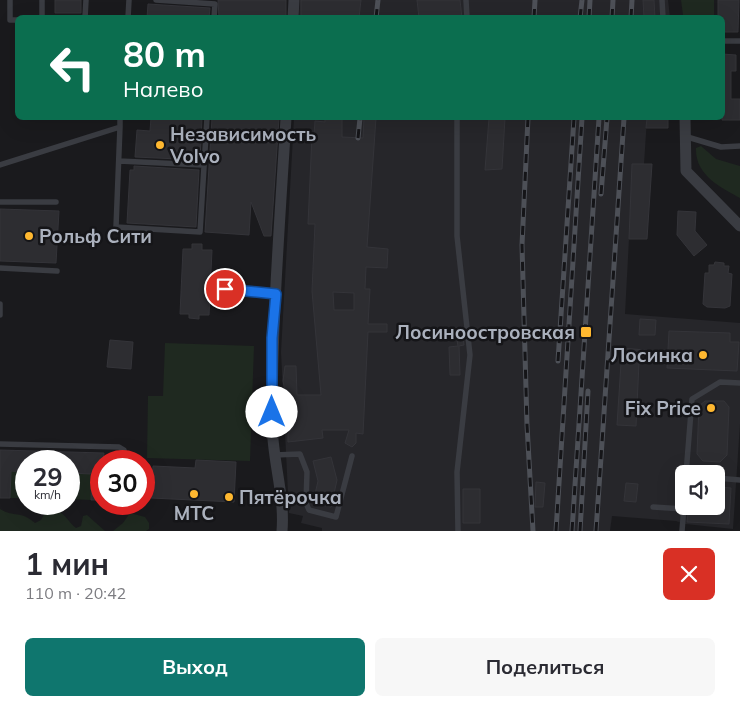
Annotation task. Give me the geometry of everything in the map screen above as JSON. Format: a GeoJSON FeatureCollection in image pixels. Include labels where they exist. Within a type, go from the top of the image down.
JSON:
{"type":"FeatureCollection","features":[{"type":"Feature","properties":{"kind":"street"},"geometry":{"type":"LineString","coordinates":[[293,15],[294,0]]}},
{"type":"Feature","properties":{"kind":"street"},"geometry":{"type":"LineString","coordinates":[[282,531],[281,484],[274,455],[272,430],[272,338],[286,120]]}},
{"type":"Feature","properties":{"kind":"street"},"geometry":{"type":"LineString","coordinates":[[685,120],[686,170],[696,183],[740,226]]}},
{"type":"Feature","properties":{"kind":"lane"},"geometry":{"type":"LineString","coordinates":[[10,0],[10,20],[15,20]]}},
{"type":"Feature","properties":{"kind":"lane"},"geometry":{"type":"LineString","coordinates":[[42,0],[42,15]]}},
{"type":"Feature","properties":{"kind":"lane"},"geometry":{"type":"LineString","coordinates":[[85,15],[86,0]]}},
{"type":"Feature","properties":{"kind":"lane"},"geometry":{"type":"LineString","coordinates":[[128,15],[129,0]]}},
{"type":"Feature","properties":{"kind":"lane"},"geometry":{"type":"LineString","coordinates":[[156,0],[215,4],[214,15]]}},
{"type":"Feature","properties":{"kind":"lane"},"geometry":{"type":"LineString","coordinates":[[466,0],[467,15]]}},
{"type":"Feature","properties":{"kind":"lane"},"geometry":{"type":"LineString","coordinates":[[662,0],[663,15]]}},
{"type":"Feature","properties":{"kind":"lane"},"geometry":{"type":"LineString","coordinates":[[725,41],[740,41]]}},
{"type":"Feature","properties":{"kind":"lane"},"geometry":{"type":"LineString","coordinates":[[120,120],[116,227],[200,232],[207,120]]}},
{"type":"Feature","properties":{"kind":"lane"},"geometry":{"type":"LineString","coordinates":[[457,120],[457,236],[470,355],[457,472],[458,531]]}},
{"type":"Feature","properties":{"kind":"lane"},"geometry":{"type":"LineString","coordinates":[[0,165],[120,127]]}},
{"type":"Feature","properties":{"kind":"lane"},"geometry":{"type":"LineString","coordinates":[[684,136],[721,147],[740,146]]}},
{"type":"Feature","properties":{"kind":"lane"},"geometry":{"type":"LineString","coordinates":[[118,161],[203,165]]}},
{"type":"Feature","properties":{"kind":"lane"},"geometry":{"type":"LineString","coordinates":[[0,202],[56,202]]}},
{"type":"Feature","properties":{"kind":"lane"},"geometry":{"type":"LineString","coordinates":[[0,268],[57,271]]}},
{"type":"Feature","properties":{"kind":"lane"},"geometry":{"type":"LineString","coordinates":[[225,289],[276,294]]}},
{"type":"Feature","properties":{"kind":"lane"},"geometry":{"type":"LineString","coordinates":[[0,304],[0,316]]}},
{"type":"Feature","properties":{"kind":"lane"},"geometry":{"type":"LineString","coordinates":[[687,465],[692,399],[701,391],[720,382],[740,383]]}},
{"type":"Feature","properties":{"kind":"lane"},"geometry":{"type":"LineString","coordinates":[[272,430],[288,429]]}},
{"type":"Feature","properties":{"kind":"lane"},"geometry":{"type":"LineString","coordinates":[[0,444],[119,447],[124,450]]}},
{"type":"Feature","properties":{"kind":"lane"},"geometry":{"type":"LineString","coordinates":[[274,455],[300,454],[307,472],[306,504],[310,510],[336,517],[352,456]]}},
{"type":"Feature","properties":{"kind":"lane"},"geometry":{"type":"LineString","coordinates":[[725,479],[740,480]]}},
{"type":"Feature","properties":{"kind":"lane"},"geometry":{"type":"LineString","coordinates":[[653,507],[675,508]]}},
{"type":"Feature","properties":{"kind":"lane"},"geometry":{"type":"LineString","coordinates":[[682,531],[683,515]]}},
{"type":"Feature","properties":{"kind":"shaded area"},"geometry":{"type":"Polygon","coordinates":[[[300,0],[668,0],[670,15],[299,15],[300,0]]]}},
{"type":"Feature","properties":{"kind":"shaded area"},"geometry":{"type":"Polygon","coordinates":[[[294,120],[647,120],[644,164],[652,164],[647,239],[629,239],[625,314],[740,323],[740,424],[733,529],[685,524],[676,521],[612,516],[610,531],[322,531],[322,528],[301,523],[303,516],[289,513],[281,352],[294,120]]]}},
{"type":"Feature","properties":{"kind":"green space"},"geometry":{"type":"Polygon","coordinates":[[[681,0],[714,0],[714,15],[683,15],[681,0]]]}},
{"type":"Feature","properties":{"kind":"green space"},"geometry":{"type":"Polygon","coordinates":[[[701,146],[716,159],[740,166],[740,198],[717,184],[704,173],[697,157],[696,148],[701,146]]]}},
{"type":"Feature","properties":{"kind":"green space"},"geometry":{"type":"Polygon","coordinates":[[[165,343],[254,346],[250,461],[155,458],[155,450],[147,450],[148,396],[163,396],[165,343]]]}},
{"type":"Feature","properties":{"kind":"green space"},"geometry":{"type":"Polygon","coordinates":[[[11,471],[15,471],[15,498],[10,498],[11,471]]]}},
{"type":"Feature","properties":{"kind":"green space"},"geometry":{"type":"Polygon","coordinates":[[[80,473],[90,474],[90,500],[80,500],[80,473]]]}},
{"type":"Feature","properties":{"kind":"green space"},"geometry":{"type":"Polygon","coordinates":[[[0,509],[15,515],[21,515],[35,523],[41,520],[44,515],[64,515],[76,528],[81,526],[83,516],[87,515],[105,531],[0,531],[0,509]]]}},
{"type":"Feature","properties":{"kind":"green space"},"geometry":{"type":"Polygon","coordinates":[[[129,515],[138,515],[145,517],[149,523],[149,529],[146,531],[113,531],[123,523],[129,515]]]}},
{"type":"Feature","properties":{"kind":"building"},"geometry":{"type":"Polygon","coordinates":[[[55,0],[81,0],[81,13],[55,13],[55,0]]]}},
{"type":"Feature","properties":{"kind":"building"},"geometry":{"type":"Polygon","coordinates":[[[218,0],[286,0],[286,15],[219,15],[218,0]]]}},
{"type":"Feature","properties":{"kind":"building"},"geometry":{"type":"Polygon","coordinates":[[[301,0],[361,0],[359,15],[301,15],[301,0]]]}},
{"type":"Feature","properties":{"kind":"building"},"geometry":{"type":"Polygon","coordinates":[[[417,0],[460,0],[462,15],[419,15],[417,0]]]}},
{"type":"Feature","properties":{"kind":"building"},"geometry":{"type":"Polygon","coordinates":[[[643,0],[654,0],[655,15],[644,15],[643,0]]]}},
{"type":"Feature","properties":{"kind":"building"},"geometry":{"type":"Polygon","coordinates":[[[718,0],[739,0],[738,32],[725,32],[725,15],[718,15],[718,0]]]}},
{"type":"Feature","properties":{"kind":"building"},"geometry":{"type":"Polygon","coordinates":[[[148,4],[210,8],[209,15],[147,15],[148,4]]]}},
{"type":"Feature","properties":{"kind":"building"},"geometry":{"type":"Polygon","coordinates":[[[725,54],[736,55],[736,71],[731,71],[731,99],[740,99],[740,120],[725,120],[725,54]]]}},
{"type":"Feature","properties":{"kind":"building"},"geometry":{"type":"Polygon","coordinates":[[[151,120],[202,120],[200,160],[135,157],[137,130],[150,131],[151,120]]]}},
{"type":"Feature","properties":{"kind":"building"},"geometry":{"type":"Polygon","coordinates":[[[212,120],[279,120],[271,236],[264,236],[251,202],[249,235],[205,232],[212,120]]]}},
{"type":"Feature","properties":{"kind":"building"},"geometry":{"type":"Polygon","coordinates":[[[342,120],[342,137],[363,138],[364,120],[376,120],[367,247],[388,249],[387,268],[366,267],[365,289],[370,289],[368,324],[387,324],[387,332],[368,332],[363,434],[356,433],[356,443],[352,447],[345,443],[349,430],[322,430],[323,438],[288,442],[288,434],[293,428],[287,424],[286,396],[283,381],[285,366],[296,366],[297,395],[321,395],[312,291],[315,224],[308,224],[312,135],[314,135],[315,121],[342,120]],[[333,292],[334,310],[354,310],[354,293],[333,292]]]}},
{"type":"Feature","properties":{"kind":"building"},"geometry":{"type":"Polygon","coordinates":[[[489,120],[505,120],[502,169],[485,170],[489,120]]]}},
{"type":"Feature","properties":{"kind":"building"},"geometry":{"type":"Polygon","coordinates":[[[647,120],[668,120],[668,128],[646,128],[647,120]]]}},
{"type":"Feature","properties":{"kind":"building"},"geometry":{"type":"Polygon","coordinates":[[[632,164],[652,164],[647,239],[629,239],[632,164]]]}},
{"type":"Feature","properties":{"kind":"building"},"geometry":{"type":"Polygon","coordinates":[[[134,166],[199,170],[196,227],[127,223],[130,170],[134,170],[134,166]]]}},
{"type":"Feature","properties":{"kind":"building","name":"Рольф Сити"},"geometry":{"type":"Polygon","coordinates":[[[0,209],[59,211],[56,263],[0,261],[0,209]]]}},
{"type":"Feature","properties":{"kind":"building"},"geometry":{"type":"Polygon","coordinates":[[[678,211],[696,212],[695,231],[707,245],[694,256],[677,235],[678,211]]]}},
{"type":"Feature","properties":{"kind":"building"},"geometry":{"type":"Polygon","coordinates":[[[192,244],[202,244],[202,250],[212,250],[209,315],[199,315],[199,319],[189,318],[189,314],[180,314],[183,249],[192,249],[192,244]]]}},
{"type":"Feature","properties":{"kind":"building"},"geometry":{"type":"Polygon","coordinates":[[[715,262],[724,263],[724,266],[729,266],[728,273],[732,274],[730,306],[725,308],[707,307],[703,304],[705,273],[709,273],[709,265],[714,265],[715,262]]]}},
{"type":"Feature","properties":{"kind":"building"},"geometry":{"type":"Polygon","coordinates":[[[640,319],[656,320],[655,335],[639,335],[640,319]]]}},
{"type":"Feature","properties":{"kind":"building"},"geometry":{"type":"Polygon","coordinates":[[[462,327],[464,345],[459,346],[460,375],[450,375],[449,347],[458,346],[455,328],[462,327]]]}},
{"type":"Feature","properties":{"kind":"building","name":"Лосинка"},"geometry":{"type":"Polygon","coordinates":[[[669,331],[730,333],[730,342],[739,342],[737,371],[667,368],[669,331]]]}},
{"type":"Feature","properties":{"kind":"building"},"geometry":{"type":"Polygon","coordinates":[[[110,340],[133,342],[131,369],[107,367],[110,340]]]}},
{"type":"Feature","properties":{"kind":"building","name":"Лосиноостровская"},"geometry":{"type":"Polygon","coordinates":[[[622,348],[645,350],[644,363],[639,363],[636,426],[617,425],[622,348]]]}},
{"type":"Feature","properties":{"kind":"building"},"geometry":{"type":"Polygon","coordinates":[[[705,401],[724,401],[729,407],[727,455],[720,462],[703,461],[697,454],[699,406],[705,401]]]}},
{"type":"Feature","properties":{"kind":"building"},"geometry":{"type":"Polygon","coordinates":[[[0,450],[15,450],[15,471],[11,471],[10,498],[0,498],[0,450]]]}},
{"type":"Feature","properties":{"kind":"building"},"geometry":{"type":"Polygon","coordinates":[[[80,452],[90,453],[90,474],[80,473],[80,452]]]}},
{"type":"Feature","properties":{"kind":"building"},"geometry":{"type":"Polygon","coordinates":[[[331,457],[337,480],[331,507],[313,503],[318,481],[313,461],[331,457]]]}},
{"type":"Feature","properties":{"kind":"building"},"geometry":{"type":"Polygon","coordinates":[[[196,460],[236,462],[234,502],[155,498],[155,466],[195,468],[196,460]]]}},
{"type":"Feature","properties":{"kind":"building"},"geometry":{"type":"Polygon","coordinates":[[[536,482],[545,483],[543,507],[535,507],[536,482]]]}},
{"type":"Feature","properties":{"kind":"building"},"geometry":{"type":"Polygon","coordinates":[[[626,483],[638,484],[636,502],[624,501],[626,483]]]}},
{"type":"Feature","properties":{"kind":"building"},"geometry":{"type":"Polygon","coordinates":[[[725,488],[731,488],[729,524],[687,522],[688,515],[725,515],[725,488]]]}},
{"type":"Feature","properties":{"kind":"building"},"geometry":{"type":"Polygon","coordinates":[[[463,489],[480,489],[480,523],[463,523],[463,489]]]}},
{"type":"Feature","properties":{"kind":"railway"},"geometry":{"type":"LineString","coordinates":[[376,15],[378,0]]}},
{"type":"Feature","properties":{"kind":"railway"},"geometry":{"type":"LineString","coordinates":[[534,15],[535,0]]}},
{"type":"Feature","properties":{"kind":"railway"},"geometry":{"type":"LineString","coordinates":[[580,15],[582,0]]}},
{"type":"Feature","properties":{"kind":"railway"},"geometry":{"type":"LineString","coordinates":[[589,15],[590,0]]}},
{"type":"Feature","properties":{"kind":"railway"},"geometry":{"type":"LineString","coordinates":[[612,15],[613,0]]}},
{"type":"Feature","properties":{"kind":"railway"},"geometry":{"type":"LineString","coordinates":[[631,15],[632,0]]}},
{"type":"Feature","properties":{"kind":"railway"},"geometry":{"type":"LineString","coordinates":[[358,138],[360,120]]}},
{"type":"Feature","properties":{"kind":"railway"},"geometry":{"type":"LineString","coordinates":[[528,120],[522,245],[527,425],[533,531]]}},
{"type":"Feature","properties":{"kind":"railway"},"geometry":{"type":"LineString","coordinates":[[558,361],[574,120]]}},
{"type":"Feature","properties":{"kind":"railway"},"geometry":{"type":"LineString","coordinates":[[556,531],[582,120]]}},
{"type":"Feature","properties":{"kind":"railway"},"geometry":{"type":"LineString","coordinates":[[572,531],[599,120]]}},
{"type":"Feature","properties":{"kind":"railway"},"geometry":{"type":"LineString","coordinates":[[601,194],[607,120]]}},
{"type":"Feature","properties":{"kind":"railway"},"geometry":{"type":"LineString","coordinates":[[596,531],[624,120]]}},
{"type":"Feature","properties":{"kind":"railway"},"geometry":{"type":"LineString","coordinates":[[580,531],[588,391]]}},
{"type":"Feature","properties":{"kind":"place","name":"Независимость Volvo"},"geometry":{"type":"Point","coordinates":[160,145]}},
{"type":"Feature","properties":{"kind":"place","name":"Рольф Сити"},"geometry":{"type":"Point","coordinates":[29,236]}},
{"type":"Feature","properties":{"kind":"place","name":"Лосиноостровская"},"geometry":{"type":"Point","coordinates":[586,332]}},
{"type":"Feature","properties":{"kind":"place","name":"Лосинка"},"geometry":{"type":"Point","coordinates":[703,355]}},
{"type":"Feature","properties":{"kind":"place","name":"Fix Price"},"geometry":{"type":"Point","coordinates":[711,408]}},
{"type":"Feature","properties":{"kind":"place","name":"МТС"},"geometry":{"type":"Point","coordinates":[194,494]}},
{"type":"Feature","properties":{"kind":"place","name":"Пятёрочка"},"geometry":{"type":"Point","coordinates":[229,497]}},
{"type":"Feature","properties":{"kind":"route"},"geometry":{"type":"LineString","coordinates":[[225,289],[276,294],[272,338],[272,412]]}}]}
